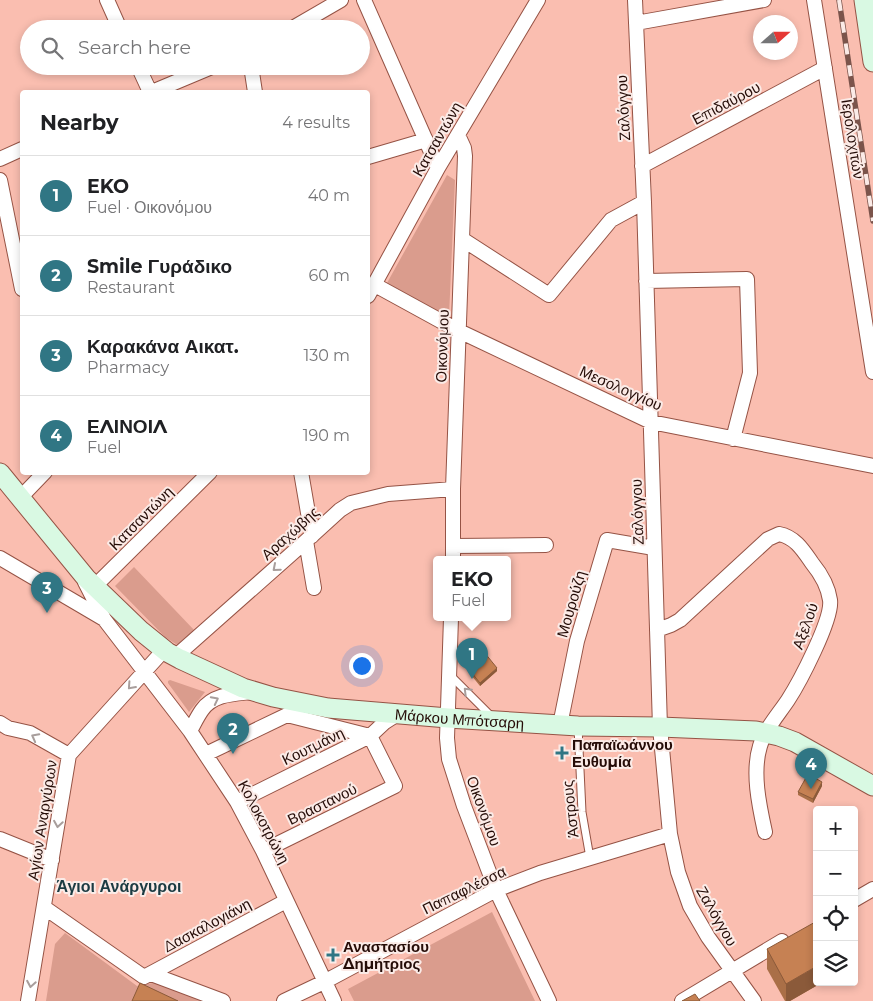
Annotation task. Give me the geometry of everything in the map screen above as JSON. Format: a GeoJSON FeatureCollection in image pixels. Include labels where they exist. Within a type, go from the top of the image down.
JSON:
{"type":"FeatureCollection","features":[{"type":"Feature","properties":{"kind":"street"},"geometry":{"type":"LineString","coordinates":[[107,0],[116,20]]}},
{"type":"Feature","properties":{"kind":"street"},"geometry":{"type":"LineString","coordinates":[[307,20],[341,0]]}},
{"type":"Feature","properties":{"kind":"street"},"geometry":{"type":"LineString","coordinates":[[364,0],[438,168]]}},
{"type":"Feature","properties":{"kind":"street","name":"Κατσαντώνη"},"geometry":{"type":"LineString","coordinates":[[371,290],[438,168],[538,0]]}},
{"type":"Feature","properties":{"kind":"street","name":"Ζαλόγγου"},"geometry":{"type":"LineString","coordinates":[[635,0],[644,202],[660,727],[670,834],[678,872],[688,902],[708,937],[754,1001]]}},
{"type":"Feature","properties":{"kind":"street"},"geometry":{"type":"LineString","coordinates":[[636,23],[706,6],[764,0]]}},
{"type":"Feature","properties":{"kind":"street","name":"Ιερολοχιτών"},"geometry":{"type":"LineString","coordinates":[[814,0],[873,372]]}},
{"type":"Feature","properties":{"kind":"street"},"geometry":{"type":"LineString","coordinates":[[864,0],[873,62]]}},
{"type":"Feature","properties":{"kind":"street","name":"Επιδαύρου"},"geometry":{"type":"LineString","coordinates":[[642,166],[825,68]]}},
{"type":"Feature","properties":{"kind":"street"},"geometry":{"type":"LineString","coordinates":[[142,75],[150,90]]}},
{"type":"Feature","properties":{"kind":"street"},"geometry":{"type":"LineString","coordinates":[[156,90],[192,75]]}},
{"type":"Feature","properties":{"kind":"street"},"geometry":{"type":"LineString","coordinates":[[252,75],[255,90]]}},
{"type":"Feature","properties":{"kind":"street","name":"Οικονόμου"},"geometry":{"type":"LineString","coordinates":[[453,556],[453,490],[465,156],[464,148],[458,135]]}},
{"type":"Feature","properties":{"kind":"street"},"geometry":{"type":"LineString","coordinates":[[370,156],[426,140]]}},
{"type":"Feature","properties":{"kind":"street"},"geometry":{"type":"LineString","coordinates":[[0,159],[20,150]]}},
{"type":"Feature","properties":{"kind":"street"},"geometry":{"type":"LineString","coordinates":[[0,180],[20,279]]}},
{"type":"Feature","properties":{"kind":"street"},"geometry":{"type":"LineString","coordinates":[[462,239],[549,296],[611,220],[644,202]]}},
{"type":"Feature","properties":{"kind":"street"},"geometry":{"type":"LineString","coordinates":[[646,281],[748,279],[750,373],[733,439]]}},
{"type":"Feature","properties":{"kind":"street","name":"Μεσολογγίου"},"geometry":{"type":"LineString","coordinates":[[371,290],[651,422],[873,466]]}},
{"type":"Feature","properties":{"kind":"street","name":"Μάρκου Μπότσαρη"},"geometry":{"type":"LineString","coordinates":[[0,473],[76,567],[127,619],[170,654],[206,672],[254,692],[321,706],[497,722],[578,726],[741,729],[766,732],[795,742],[873,786]]}},
{"type":"Feature","properties":{"kind":"street"},"geometry":{"type":"LineString","coordinates":[[20,498],[42,475]]}},
{"type":"Feature","properties":{"kind":"street","name":"Κατσαντώνη"},"geometry":{"type":"LineString","coordinates":[[94,587],[207,475]]}},
{"type":"Feature","properties":{"kind":"street"},"geometry":{"type":"LineString","coordinates":[[301,475],[314,588]]}},
{"type":"Feature","properties":{"kind":"street","name":"Αραχώβης"},"geometry":{"type":"LineString","coordinates":[[170,654],[340,510],[351,503],[388,494],[453,490]]}},
{"type":"Feature","properties":{"kind":"street","name":"Αξελού"},"geometry":{"type":"LineString","coordinates":[[657,630],[680,620],[773,536],[779,534],[785,535],[798,544],[823,578],[830,606],[826,621],[800,680],[766,732],[760,747],[758,798],[765,832]]}},
{"type":"Feature","properties":{"kind":"street","name":"Μουρούζη"},"geometry":{"type":"LineString","coordinates":[[560,725],[577,640],[606,540],[654,548]]}},
{"type":"Feature","properties":{"kind":"street"},"geometry":{"type":"LineString","coordinates":[[453,546],[546,545]]}},
{"type":"Feature","properties":{"kind":"street"},"geometry":{"type":"LineString","coordinates":[[0,558],[104,619]]}},
{"type":"Feature","properties":{"kind":"street","name":"Μάρκου Μπότσαρη"},"geometry":{"type":"LineString","coordinates":[[76,567],[104,619],[144,671]]}},
{"type":"Feature","properties":{"kind":"street","name":"Οικονόμου"},"geometry":{"type":"LineString","coordinates":[[451,621],[448,718],[450,764],[496,890],[549,1001]]}},
{"type":"Feature","properties":{"kind":"street","name":"Αγίων Αναργύρων"},"geometry":{"type":"LineString","coordinates":[[28,1001],[69,755],[144,671],[170,654]]}},
{"type":"Feature","properties":{"kind":"street","name":"Κολοκοτρώνη"},"geometry":{"type":"LineString","coordinates":[[144,671],[190,731],[237,802],[334,1001]]}},
{"type":"Feature","properties":{"kind":"street"},"geometry":{"type":"LineString","coordinates":[[190,731],[202,710],[212,700],[232,694],[254,692]]}},
{"type":"Feature","properties":{"kind":"street","name":"Κουτμάνη"},"geometry":{"type":"LineString","coordinates":[[237,802],[370,736],[385,722],[399,713]]}},
{"type":"Feature","properties":{"kind":"street"},"geometry":{"type":"LineString","coordinates":[[206,754],[287,715],[370,736]]}},
{"type":"Feature","properties":{"kind":"street"},"geometry":{"type":"LineString","coordinates":[[0,723],[8,728],[30,733],[69,755]]}},
{"type":"Feature","properties":{"kind":"street","name":"Βραστανού"},"geometry":{"type":"LineString","coordinates":[[263,852],[395,786],[370,736]]}},
{"type":"Feature","properties":{"kind":"street","name":"Παπαφλέσσα"},"geometry":{"type":"LineString","coordinates":[[284,1001],[324,982],[496,890],[540,873],[670,834]]}},
{"type":"Feature","properties":{"kind":"street"},"geometry":{"type":"LineString","coordinates":[[0,839],[52,860]]}},
{"type":"Feature","properties":{"kind":"street"},"geometry":{"type":"LineString","coordinates":[[858,898],[873,890]]}},
{"type":"Feature","properties":{"kind":"street","name":"Δασκαλογιάνη"},"geometry":{"type":"LineString","coordinates":[[148,976],[286,901]]}},
{"type":"Feature","properties":{"kind":"street"},"geometry":{"type":"LineString","coordinates":[[45,908],[148,976],[222,1001]]}},
{"type":"Feature","properties":{"kind":"street"},"geometry":{"type":"LineString","coordinates":[[682,1001],[731,970],[791,936]]}},
{"type":"Feature","properties":{"kind":"lane"},"geometry":{"type":"LineString","coordinates":[[449,674],[497,722]]}},
{"type":"Feature","properties":{"kind":"lane","name":"Άστρους"},"geometry":{"type":"LineString","coordinates":[[578,726],[582,812],[590,858]]}},
{"type":"Feature","properties":{"kind":"shaded area"},"geometry":{"type":"Polygon","coordinates":[[[447,175],[455,180],[449,317],[387,283],[447,175]]]}},
{"type":"Feature","properties":{"kind":"shaded area"},"geometry":{"type":"Polygon","coordinates":[[[134,567],[195,631],[179,646],[165,637],[115,586],[134,567]]]}},
{"type":"Feature","properties":{"kind":"shaded area"},"geometry":{"type":"Polygon","coordinates":[[[170,680],[205,692],[189,712],[168,683],[170,680]]]}},
{"type":"Feature","properties":{"kind":"shaded area"},"geometry":{"type":"Polygon","coordinates":[[[492,912],[535,1001],[354,1001],[348,989],[492,912]]]}},
{"type":"Feature","properties":{"kind":"shaded area"},"geometry":{"type":"Polygon","coordinates":[[[65,933],[137,986],[158,982],[202,1001],[46,1001],[55,944],[65,933]]]}},
{"type":"Feature","properties":{"kind":"building"},"geometry":{"type":"Polygon","coordinates":[[[484,652],[497,668],[480,683],[467,667],[484,652]]]}},
{"type":"Feature","properties":{"kind":"building"},"geometry":{"type":"Polygon","coordinates":[[[808,774],[822,782],[813,799],[798,792],[808,774]]]}},
{"type":"Feature","properties":{"kind":"building"},"geometry":{"type":"Polygon","coordinates":[[[813,923],[813,968],[786,984],[767,949],[813,923]]]}},
{"type":"Feature","properties":{"kind":"building"},"geometry":{"type":"Polygon","coordinates":[[[140,983],[178,1001],[132,1001],[140,983]]]}},
{"type":"Feature","properties":{"kind":"building"},"geometry":{"type":"Polygon","coordinates":[[[695,994],[700,1001],[682,1001],[695,994]]]}},
{"type":"Feature","properties":{"kind":"railway"},"geometry":{"type":"LineString","coordinates":[[839,0],[873,221]]}},
{"type":"Feature","properties":{"kind":"place","name":"Καρακάνα Αικατ."},"geometry":{"type":"Point","coordinates":[47,613]}},
{"type":"Feature","properties":{"kind":"place","name":"EKO"},"geometry":{"type":"Point","coordinates":[472,679]}},
{"type":"Feature","properties":{"kind":"place","name":"Παπαϊωάννου Ευθυμία"},"geometry":{"type":"Point","coordinates":[562,753]}},
{"type":"Feature","properties":{"kind":"place","name":"Smile Γυράδικο"},"geometry":{"type":"Point","coordinates":[233,754]}},
{"type":"Feature","properties":{"kind":"place","name":"ΕΛΙΝΟΙΛ"},"geometry":{"type":"Point","coordinates":[811,789]}},
{"type":"Feature","properties":{"kind":"place","name":"Αναστασίου Δημήτριος"},"geometry":{"type":"Point","coordinates":[333,955]}},
{"type":"Feature","properties":{"kind":"district","name":"Άγιοι Ανάργυροι"},"geometry":{"type":"Point","coordinates":[119,886]}}]}
